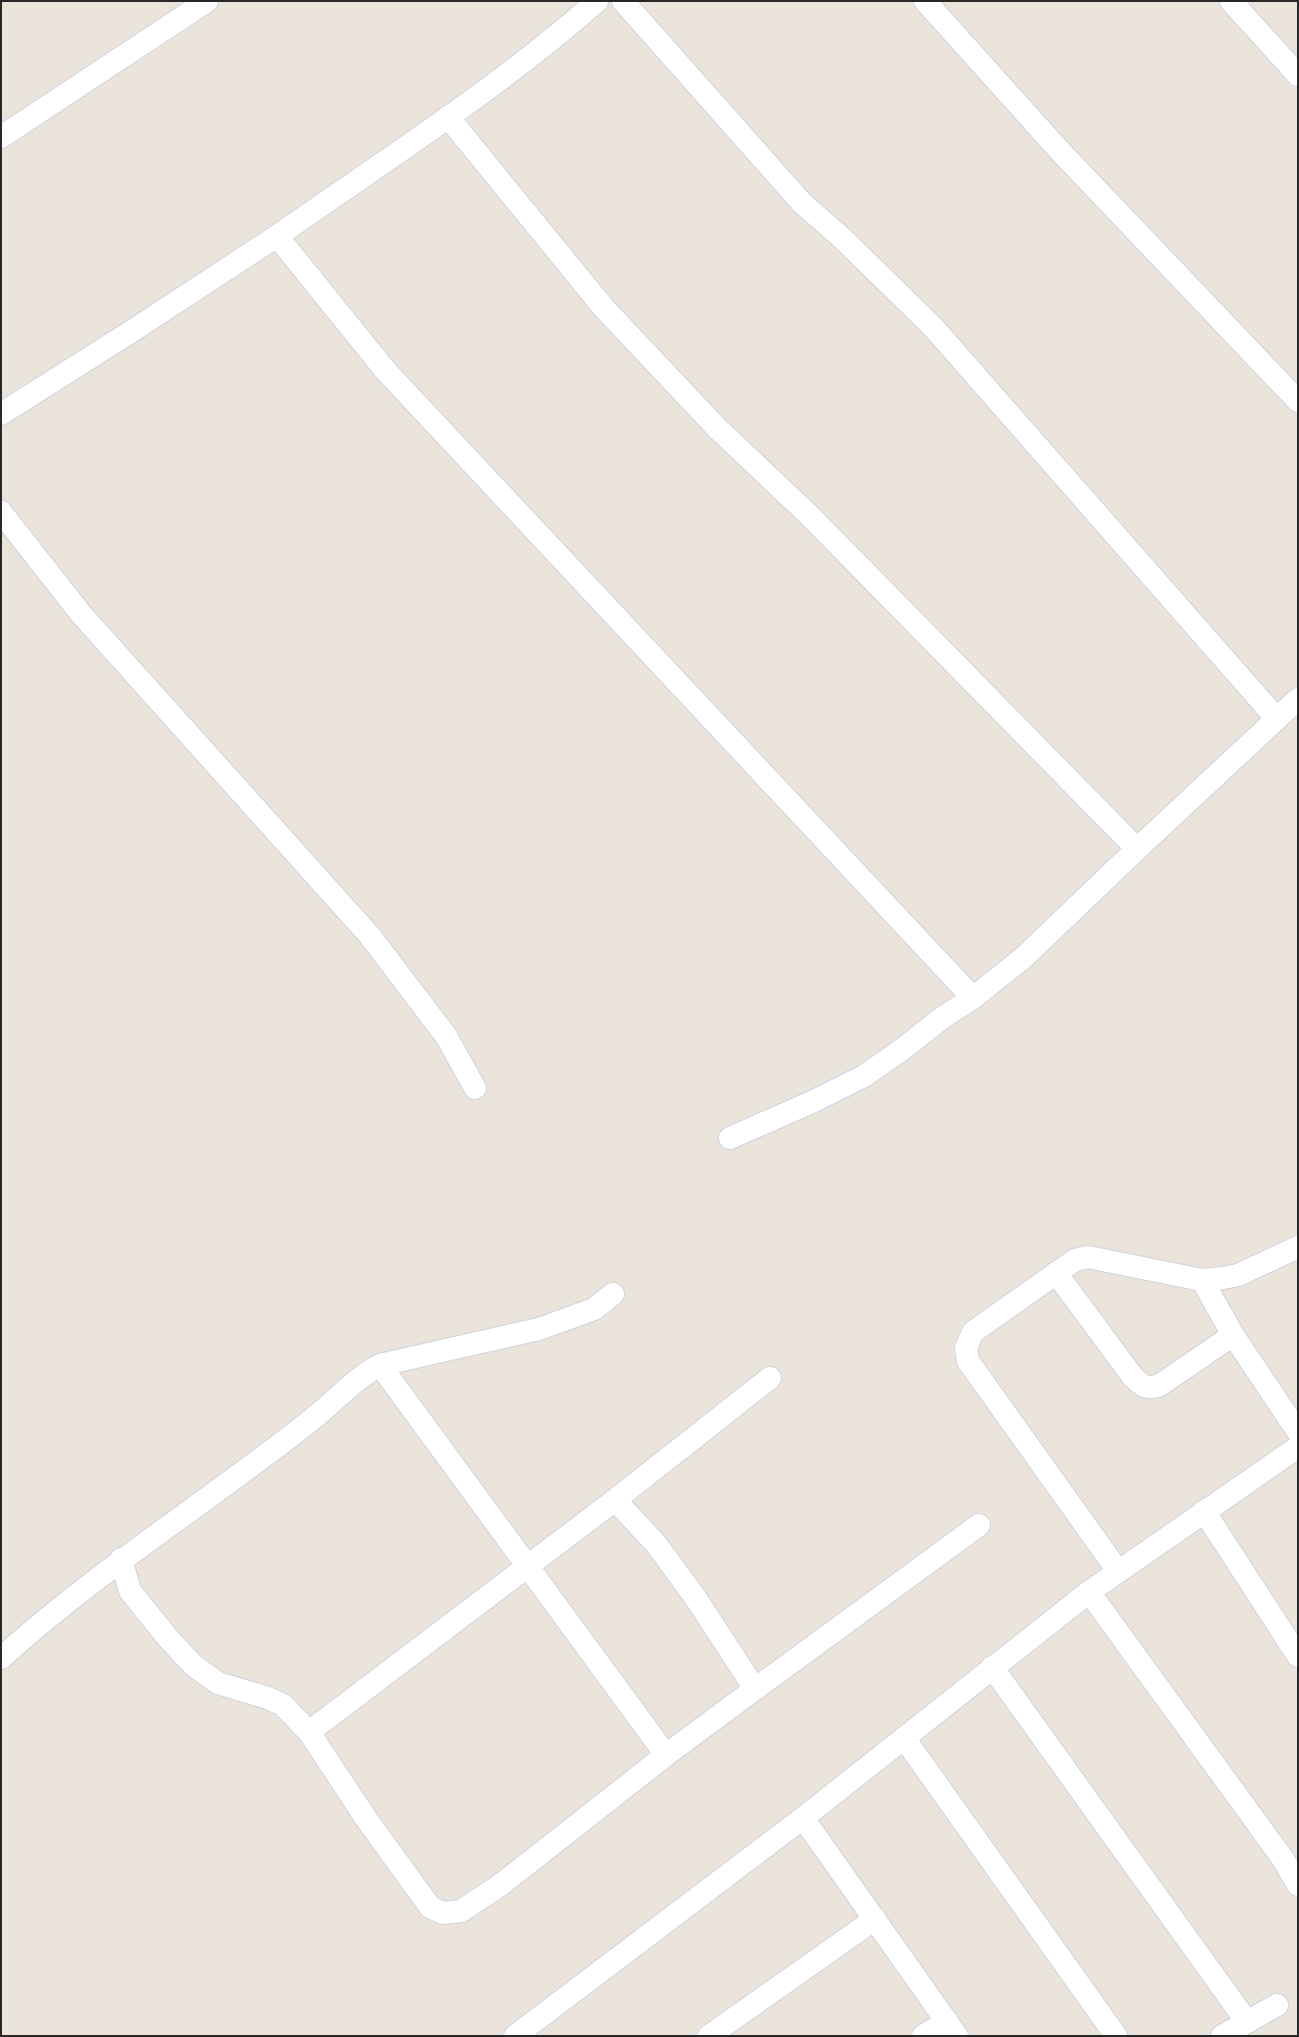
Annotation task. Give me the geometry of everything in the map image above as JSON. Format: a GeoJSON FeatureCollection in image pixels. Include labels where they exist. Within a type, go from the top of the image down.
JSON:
{"type":"FeatureCollection","features":[{"type":"Feature","properties":{"kind":"street"},"geometry":{"type":"LineString","coordinates":[[1,137],[207,1]]}},
{"type":"Feature","properties":{"kind":"street"},"geometry":{"type":"LineString","coordinates":[[1,414],[132,331],[277,236],[448,117],[554,38],[597,1]]}},
{"type":"Feature","properties":{"kind":"street"},"geometry":{"type":"LineString","coordinates":[[623,1],[802,203],[842,238],[933,327],[1276,719]]}},
{"type":"Feature","properties":{"kind":"street"},"geometry":{"type":"LineString","coordinates":[[925,1],[1058,150],[1298,401]]}},
{"type":"Feature","properties":{"kind":"street"},"geometry":{"type":"LineString","coordinates":[[1231,1],[1298,75]]}},
{"type":"Feature","properties":{"kind":"street"},"geometry":{"type":"LineString","coordinates":[[448,117],[614,318],[717,428],[820,526],[1136,849]]}},
{"type":"Feature","properties":{"kind":"street"},"geometry":{"type":"LineString","coordinates":[[277,236],[385,370],[973,998]]}},
{"type":"Feature","properties":{"kind":"street"},"geometry":{"type":"LineString","coordinates":[[1,512],[81,614],[370,936],[446,1036],[475,1088]]}},
{"type":"Feature","properties":{"kind":"street"},"geometry":{"type":"LineString","coordinates":[[730,1138],[814,1101],[864,1076],[942,1018],[973,998],[1023,958],[1136,849],[1298,699]]}},
{"type":"Feature","properties":{"kind":"street"},"geometry":{"type":"LineString","coordinates":[[1118,1571],[968,1361],[966,1348],[974,1332],[1075,1260],[1088,1257],[1202,1280],[1238,1275],[1298,1247]]}},
{"type":"Feature","properties":{"kind":"street"},"geometry":{"type":"LineString","coordinates":[[1056,1273],[1133,1378],[1146,1387],[1153,1388],[1160,1385],[1233,1335]]}},
{"type":"Feature","properties":{"kind":"street"},"geometry":{"type":"LineString","coordinates":[[1202,1280],[1233,1335],[1298,1432]]}},
{"type":"Feature","properties":{"kind":"street"},"geometry":{"type":"LineString","coordinates":[[1,1658],[30,1632],[121,1559],[322,1412],[361,1376],[380,1365],[539,1329],[594,1308],[613,1294]]}},
{"type":"Feature","properties":{"kind":"street"},"geometry":{"type":"LineString","coordinates":[[380,1365],[666,1755]]}},
{"type":"Feature","properties":{"kind":"street"},"geometry":{"type":"LineString","coordinates":[[308,1732],[615,1500],[770,1378]]}},
{"type":"Feature","properties":{"kind":"street"},"geometry":{"type":"LineString","coordinates":[[515,2036],[803,1818],[992,1667],[1089,1592],[1298,1446]]}},
{"type":"Feature","properties":{"kind":"street"},"geometry":{"type":"LineString","coordinates":[[615,1500],[656,1544],[695,1597],[755,1689]]}},
{"type":"Feature","properties":{"kind":"street"},"geometry":{"type":"LineString","coordinates":[[1204,1511],[1298,1656]]}},
{"type":"Feature","properties":{"kind":"street"},"geometry":{"type":"LineString","coordinates":[[121,1559],[130,1591],[168,1638],[193,1665],[218,1683],[268,1698],[283,1705],[308,1732],[366,1818],[430,1907],[443,1913],[461,1912],[499,1886],[666,1755],[979,1525]]}},
{"type":"Feature","properties":{"kind":"street"},"geometry":{"type":"LineString","coordinates":[[1089,1592],[1290,1855],[1298,1885]]}},
{"type":"Feature","properties":{"kind":"street"},"geometry":{"type":"LineString","coordinates":[[992,1667],[1246,2022]]}},
{"type":"Feature","properties":{"kind":"street"},"geometry":{"type":"LineString","coordinates":[[904,1738],[1116,2036]]}},
{"type":"Feature","properties":{"kind":"street"},"geometry":{"type":"LineString","coordinates":[[803,1818],[952,2028],[923,2036]]}},
{"type":"Feature","properties":{"kind":"street"},"geometry":{"type":"LineString","coordinates":[[709,2036],[875,1919]]}},
{"type":"Feature","properties":{"kind":"street"},"geometry":{"type":"LineString","coordinates":[[1222,2036],[1277,2005]]}}]}
